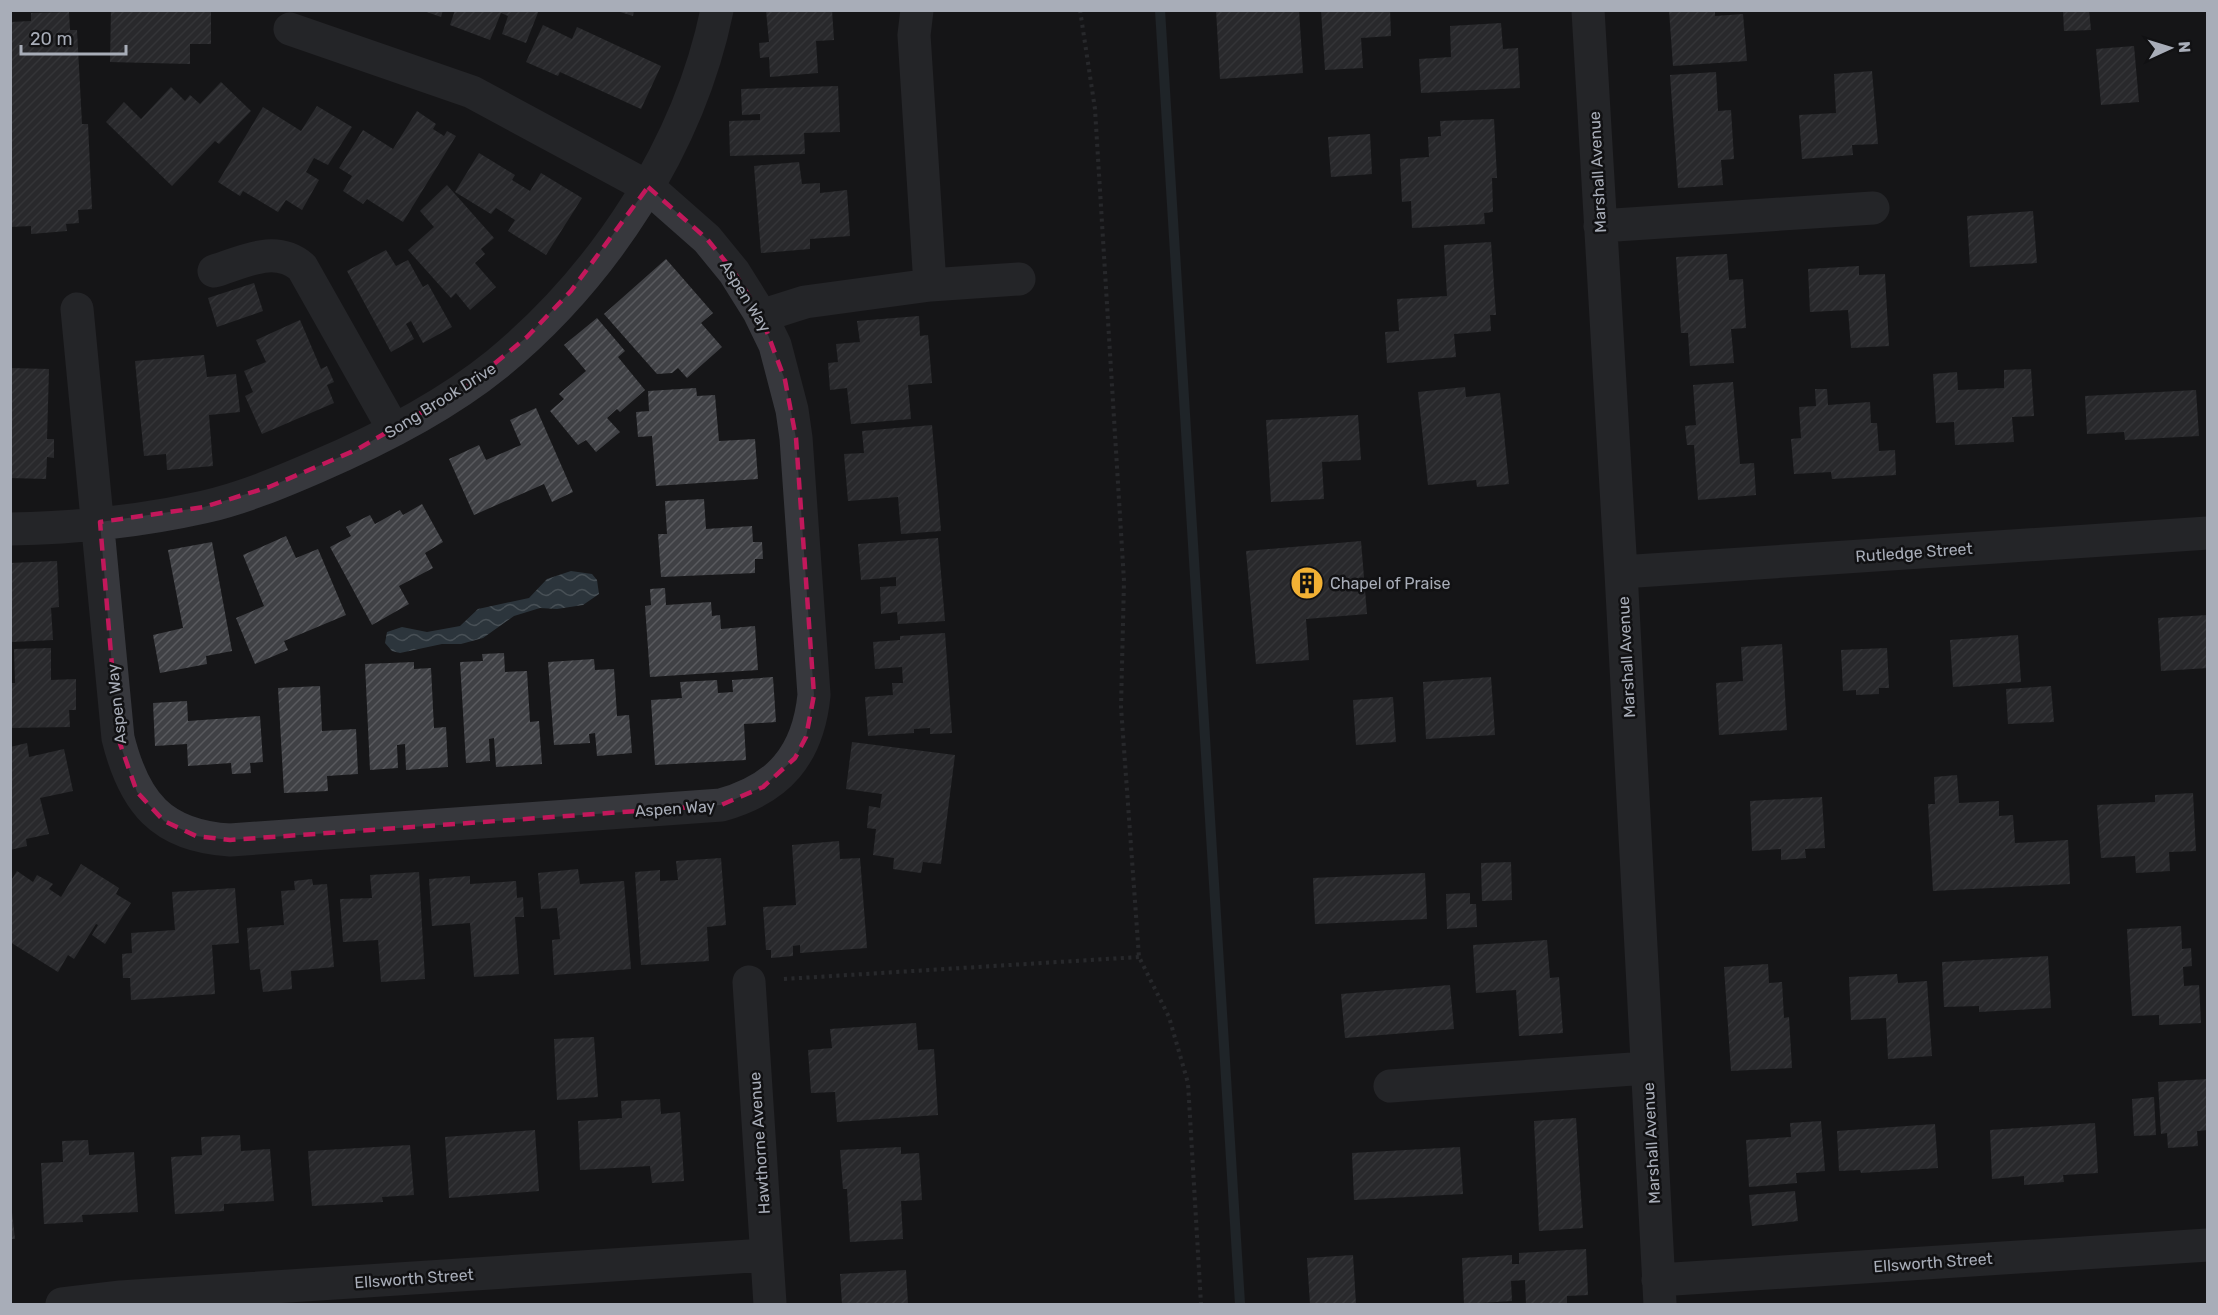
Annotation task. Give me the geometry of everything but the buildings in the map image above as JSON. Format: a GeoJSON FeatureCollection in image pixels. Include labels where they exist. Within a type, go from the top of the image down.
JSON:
{"type":"FeatureCollection","features":[{"type":"Feature","properties":{"kind":"street","name":"Song Brook Drive"},"geometry":{"type":"LineString","coordinates":[[10,529],[100,522],[204,507],[245,495],[356,450],[466,387],[527,337],[584,276],[622,227],[648,187],[681,121],[700,73],[717,10]]}},
{"type":"Feature","properties":{"kind":"street"},"geometry":{"type":"LineString","coordinates":[[917,10],[914,35],[930,285]]}},
{"type":"Feature","properties":{"kind":"street","name":"Marshall Avenue"},"geometry":{"type":"LineString","coordinates":[[1588,10],[1621,572],[1659,1292]]}},
{"type":"Feature","properties":{"kind":"street","name":"Aspen Way"},"geometry":{"type":"LineString","coordinates":[[77,309],[100,522],[118,738],[129,777],[144,801],[164,821],[180,831],[205,838],[230,840],[721,805],[764,788],[781,775],[795,758],[806,737],[814,695],[796,438],[785,380],[775,345],[761,316],[734,272],[707,239],[648,187],[472,92],[290,29]]}},
{"type":"Feature","properties":{"kind":"street"},"geometry":{"type":"LineString","coordinates":[[1600,226],[1873,208]]}},
{"type":"Feature","properties":{"kind":"street"},"geometry":{"type":"LineString","coordinates":[[214,271],[273,255],[284,256],[302,267],[394,430]]}},
{"type":"Feature","properties":{"kind":"street"},"geometry":{"type":"LineString","coordinates":[[761,316],[805,302],[930,285],[1019,279]]}},
{"type":"Feature","properties":{"kind":"street","name":"Rutledge Street"},"geometry":{"type":"LineString","coordinates":[[1621,572],[2208,533]]}},
{"type":"Feature","properties":{"kind":"street","name":"Hawthorne Avenue"},"geometry":{"type":"LineString","coordinates":[[749,982],[770,1305]]}},
{"type":"Feature","properties":{"kind":"street"},"geometry":{"type":"LineString","coordinates":[[1390,1086],[1647,1068]]}},
{"type":"Feature","properties":{"kind":"street","name":"Ellsworth Street"},"geometry":{"type":"LineString","coordinates":[[1659,1292],[2208,1245]]}},
{"type":"Feature","properties":{"kind":"street","name":"Ellsworth Street"},"geometry":{"type":"LineString","coordinates":[[62,1305],[121,1297],[766,1255]]}},
{"type":"Feature","properties":{"kind":"path"},"geometry":{"type":"LineString","coordinates":[[1080,10],[1095,121],[1124,581],[1121,707],[1139,957],[1169,1017],[1188,1083],[1201,1305]]}},
{"type":"Feature","properties":{"kind":"path"},"geometry":{"type":"LineString","coordinates":[[749,982],[1139,957]]}},
{"type":"Feature","properties":{"kind":"highlighted area"},"geometry":{"type":"Polygon","coordinates":[[[648,187],[707,239],[734,272],[761,316],[785,380],[796,438],[814,695],[806,737],[795,758],[763,787],[721,805],[230,840],[196,836],[164,821],[137,792],[118,738],[100,522],[204,507],[269,487],[356,450],[466,387],[527,337],[571,291],[648,187]]]}},
{"type":"Feature","properties":{"kind":"water"},"geometry":{"type":"Polygon","coordinates":[[[571,571],[592,574],[597,580],[599,594],[583,605],[557,609],[540,608],[514,616],[483,638],[461,644],[442,644],[400,653],[392,651],[385,643],[387,632],[402,627],[427,632],[460,626],[478,609],[529,598],[547,579],[571,571]]]}},
{"type":"Feature","properties":{"kind":"waterway"},"geometry":{"type":"LineString","coordinates":[[1160,10],[1240,1304]]}},
{"type":"Feature","properties":{"kind":"place","name":"Chapel of Praise"},"geometry":{"type":"Point","coordinates":[1307,583]}}]}
